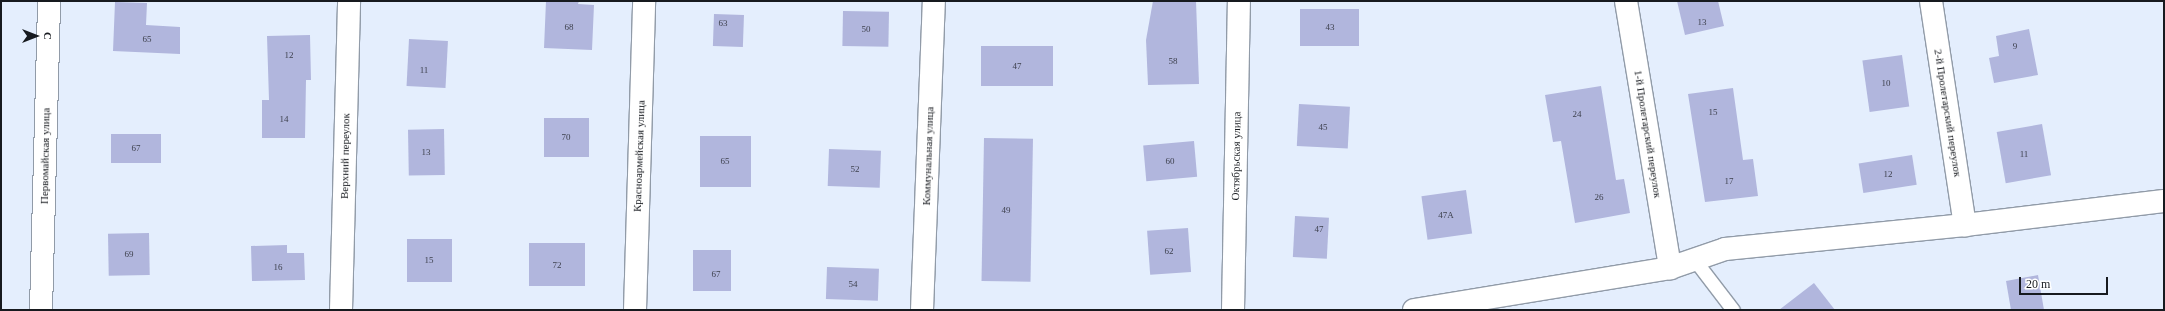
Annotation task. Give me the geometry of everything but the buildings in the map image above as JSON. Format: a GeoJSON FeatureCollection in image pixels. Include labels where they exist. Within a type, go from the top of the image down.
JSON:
{"type":"FeatureCollection","features":[{"type":"Feature","properties":{"kind":"street","name":"Первомайская улица"},"geometry":{"type":"LineString","coordinates":[[40,310],[48,1]]}},
{"type":"Feature","properties":{"kind":"street","name":"Верхний переулок"},"geometry":{"type":"LineString","coordinates":[[341,310],[350,1]]}},
{"type":"Feature","properties":{"kind":"street","name":"Красноармейская улица"},"geometry":{"type":"LineString","coordinates":[[635,310],[644,1]]}},
{"type":"Feature","properties":{"kind":"street","name":"Коммунальная улица"},"geometry":{"type":"LineString","coordinates":[[922,310],[934,1]]}},
{"type":"Feature","properties":{"kind":"street","name":"Октябрьская улица"},"geometry":{"type":"LineString","coordinates":[[1233,310],[1239,1]]}},
{"type":"Feature","properties":{"kind":"street","name":"1-й Пролетарский переулок"},"geometry":{"type":"LineString","coordinates":[[1626,1],[1670,268]]}},
{"type":"Feature","properties":{"kind":"street","name":"2-й Пролетарский переулок"},"geometry":{"type":"LineString","coordinates":[[1931,1],[1965,225]]}},
{"type":"Feature","properties":{"kind":"street"},"geometry":{"type":"LineString","coordinates":[[1414,310],[1670,268],[1725,249],[1965,225],[2164,201]]}},
{"type":"Feature","properties":{"kind":"lane"},"geometry":{"type":"LineString","coordinates":[[1694,259],[1733,310]]}}]}
